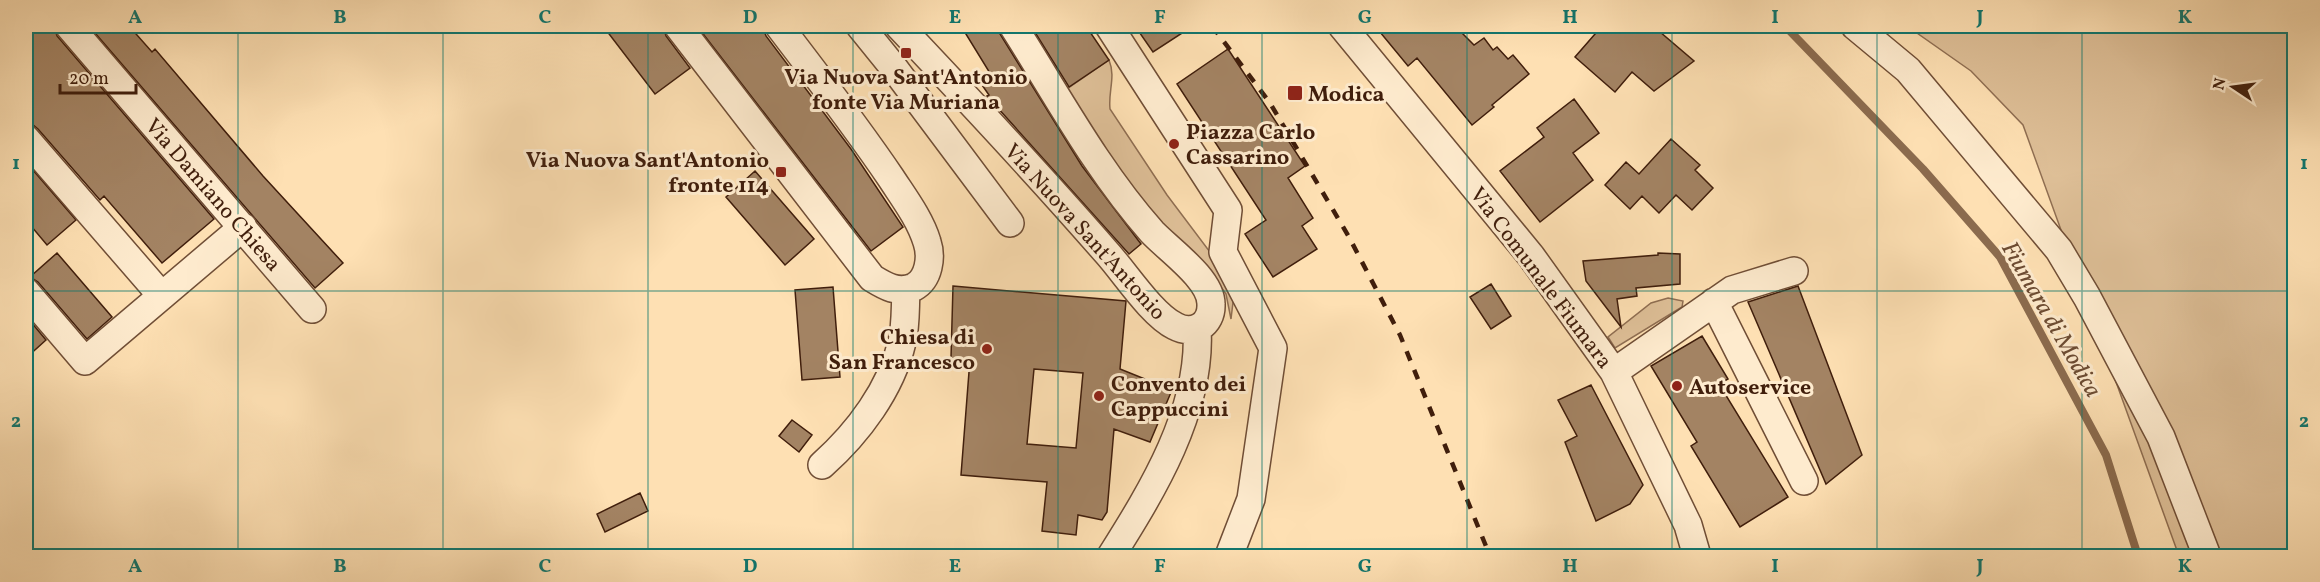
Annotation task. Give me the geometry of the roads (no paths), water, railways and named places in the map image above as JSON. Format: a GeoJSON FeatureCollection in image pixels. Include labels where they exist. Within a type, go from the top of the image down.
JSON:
{"type":"FeatureCollection","features":[{"type":"Feature","properties":{"kind":"street","name":"Via Damiano Chiesa"},"geometry":{"type":"LineString","coordinates":[[69,26],[312,309]]}},
{"type":"Feature","properties":{"kind":"street"},"geometry":{"type":"LineString","coordinates":[[678,26],[872,278],[888,287],[906,291],[918,284],[926,274],[930,259],[927,242],[910,209],[873,151],[779,26]]}},
{"type":"Feature","properties":{"kind":"street"},"geometry":{"type":"LineString","coordinates":[[860,26],[1010,223]]}},
{"type":"Feature","properties":{"kind":"street","name":"Via Nuova Sant'Antonio"},"geometry":{"type":"LineString","coordinates":[[899,26],[919,36],[1158,312],[1178,328],[1197,329],[1206,322],[1212,312],[1211,299],[1205,285],[1153,233],[1117,190],[1013,26]]}},
{"type":"Feature","properties":{"kind":"street"},"geometry":{"type":"LineString","coordinates":[[1109,26],[1228,210],[1223,252],[1274,348],[1251,499],[1229,556]]}},
{"type":"Feature","properties":{"kind":"street","name":"Via Comunale Fiumara"},"geometry":{"type":"LineString","coordinates":[[1342,26],[1531,256],[1614,372],[1688,525],[1697,556]]}},
{"type":"Feature","properties":{"kind":"street"},"geometry":{"type":"LineString","coordinates":[[1855,26],[1908,70],[2059,250],[2087,297],[2161,437],[2207,556]]}},
{"type":"Feature","properties":{"kind":"street"},"geometry":{"type":"LineString","coordinates":[[26,139],[161,295]]}},
{"type":"Feature","properties":{"kind":"street"},"geometry":{"type":"LineString","coordinates":[[26,292],[85,361],[243,227]]}},
{"type":"Feature","properties":{"kind":"street"},"geometry":{"type":"LineString","coordinates":[[1614,372],[1732,290],[1794,272]]}},
{"type":"Feature","properties":{"kind":"street"},"geometry":{"type":"LineString","coordinates":[[822,465],[843,446],[885,387],[898,358],[903,339],[906,291]]}},
{"type":"Feature","properties":{"kind":"street"},"geometry":{"type":"LineString","coordinates":[[1714,302],[1804,481]]}},
{"type":"Feature","properties":{"kind":"street"},"geometry":{"type":"LineString","coordinates":[[1111,556],[1171,453],[1191,391],[1198,348],[1197,329]]}},
{"type":"Feature","properties":{"kind":"waterway","name":"Fiumara di Modica"},"geometry":{"type":"LineString","coordinates":[[1785,26],[1923,169],[2000,257],[2106,455],[2138,556]]}},
{"type":"Feature","properties":{"kind":"railway"},"geometry":{"type":"LineString","coordinates":[[1212,26],[1270,103],[1349,237],[1400,335],[1490,556]]}},
{"type":"Feature","properties":{"kind":"place","name":"Via Nuova Sant'Antonio fonte Via Muriana"},"geometry":{"type":"Point","coordinates":[906,53]}},
{"type":"Feature","properties":{"kind":"place","name":"Modica"},"geometry":{"type":"Point","coordinates":[1295,93]}},
{"type":"Feature","properties":{"kind":"place","name":"Piazza Carlo Cassarino"},"geometry":{"type":"Point","coordinates":[1174,144]}},
{"type":"Feature","properties":{"kind":"place","name":"Via Nuova Sant'Antonio fronte 114"},"geometry":{"type":"Point","coordinates":[781,172]}},
{"type":"Feature","properties":{"kind":"place","name":"Chiesa di San Francesco"},"geometry":{"type":"Point","coordinates":[987,349]}},
{"type":"Feature","properties":{"kind":"place","name":"Autoservice"},"geometry":{"type":"Point","coordinates":[1677,386]}},
{"type":"Feature","properties":{"kind":"place","name":"Convento dei Cappuccini"},"geometry":{"type":"Point","coordinates":[1099,396]}}]}
